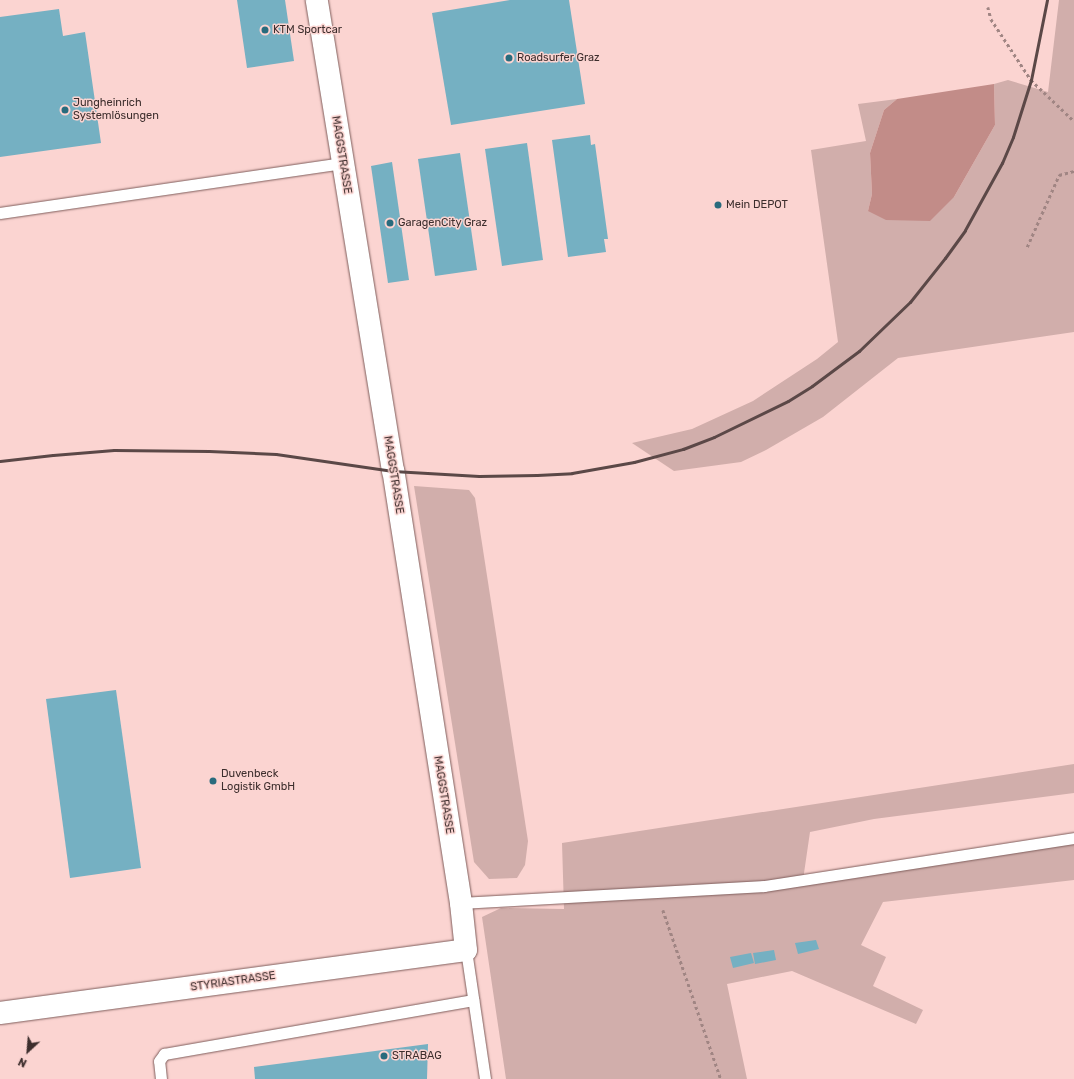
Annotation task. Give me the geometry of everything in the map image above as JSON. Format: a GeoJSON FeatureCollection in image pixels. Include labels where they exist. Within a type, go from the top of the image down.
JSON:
{"type":"FeatureCollection","features":[{"type":"Feature","properties":{"kind":"street","name":"MAGGSTRASSE"},"geometry":{"type":"LineString","coordinates":[[317,0],[342,163],[393,471],[466,950]]}},
{"type":"Feature","properties":{"kind":"street","name":"STYRIASTRASSE"},"geometry":{"type":"LineString","coordinates":[[0,1014],[466,950]]}},
{"type":"Feature","properties":{"kind":"lane"},"geometry":{"type":"LineString","coordinates":[[0,213],[342,163]]}},
{"type":"Feature","properties":{"kind":"lane"},"geometry":{"type":"LineString","coordinates":[[460,903],[764,886],[1074,838]]}},
{"type":"Feature","properties":{"kind":"lane"},"geometry":{"type":"LineString","coordinates":[[466,950],[485,1079]]}},
{"type":"Feature","properties":{"kind":"lane"},"geometry":{"type":"LineString","coordinates":[[161,1079],[159,1061],[164,1054],[473,1000]]}},
{"type":"Feature","properties":{"kind":"path"},"geometry":{"type":"LineString","coordinates":[[988,7],[991,19],[1032,80],[1074,121]]}},
{"type":"Feature","properties":{"kind":"path"},"geometry":{"type":"LineString","coordinates":[[1027,247],[1059,174],[1074,171]]}},
{"type":"Feature","properties":{"kind":"path"},"geometry":{"type":"LineString","coordinates":[[657,892],[721,1079]]}},
{"type":"Feature","properties":{"kind":"shaded area"},"geometry":{"type":"Polygon","coordinates":[[[1059,0],[1074,0],[1074,332],[898,358],[823,417],[766,450],[741,462],[674,471],[632,443],[692,429],[753,401],[817,359],[838,342],[811,150],[866,141],[858,104],[897,99],[884,110],[870,153],[872,194],[868,211],[954,197],[995,125],[994,84],[1008,80],[1048,92],[1059,0]]]}},
{"type":"Feature","properties":{"kind":"shaded area"},"geometry":{"type":"Polygon","coordinates":[[[994,84],[995,125],[954,197],[930,221],[886,220],[868,211],[872,194],[870,153],[884,110],[897,99],[994,84]]]}},
{"type":"Feature","properties":{"kind":"shaded area"},"geometry":{"type":"Polygon","coordinates":[[[414,486],[469,490],[475,498],[528,841],[525,865],[517,878],[489,879],[474,862],[414,486]]]}},
{"type":"Feature","properties":{"kind":"shaded area"},"geometry":{"type":"Polygon","coordinates":[[[1074,764],[1074,793],[874,819],[810,832],[803,880],[1074,838],[1074,880],[883,902],[861,945],[886,957],[873,986],[923,1010],[916,1024],[792,971],[727,984],[747,1079],[506,1079],[482,917],[501,908],[564,909],[562,843],[1074,764]]]}},
{"type":"Feature","properties":{"kind":"building","name":"KTM Sportcar"},"geometry":{"type":"Polygon","coordinates":[[[237,0],[285,0],[294,61],[247,68],[237,0]]]}},
{"type":"Feature","properties":{"kind":"building","name":"Roadsurfer Graz"},"geometry":{"type":"Polygon","coordinates":[[[510,0],[569,0],[585,104],[451,125],[432,13],[510,0]]]}},
{"type":"Feature","properties":{"kind":"building"},"geometry":{"type":"Polygon","coordinates":[[[59,9],[63,36],[85,32],[101,143],[0,157],[0,17],[59,9]]]}},
{"type":"Feature","properties":{"kind":"building"},"geometry":{"type":"Polygon","coordinates":[[[590,135],[591,145],[595,144],[608,239],[604,239],[606,252],[568,257],[552,140],[590,135]]]}},
{"type":"Feature","properties":{"kind":"building"},"geometry":{"type":"Polygon","coordinates":[[[527,143],[543,260],[502,266],[485,149],[527,143]]]}},
{"type":"Feature","properties":{"kind":"building"},"geometry":{"type":"Polygon","coordinates":[[[460,153],[477,270],[435,276],[418,159],[460,153]]]}},
{"type":"Feature","properties":{"kind":"building","name":"GaragenCity Graz"},"geometry":{"type":"Polygon","coordinates":[[[392,162],[409,280],[388,283],[371,166],[392,162]]]}},
{"type":"Feature","properties":{"kind":"building"},"geometry":{"type":"Polygon","coordinates":[[[116,690],[141,868],[70,878],[46,699],[116,690]]]}},
{"type":"Feature","properties":{"kind":"building"},"geometry":{"type":"Polygon","coordinates":[[[816,940],[819,949],[798,954],[795,943],[816,940]]]}},
{"type":"Feature","properties":{"kind":"building"},"geometry":{"type":"Polygon","coordinates":[[[774,950],[776,960],[755,964],[753,953],[774,950]]]}},
{"type":"Feature","properties":{"kind":"building"},"geometry":{"type":"Polygon","coordinates":[[[751,953],[754,963],[733,968],[730,957],[751,953]]]}},
{"type":"Feature","properties":{"kind":"building","name":"STRABAG"},"geometry":{"type":"Polygon","coordinates":[[[428,1044],[427,1079],[255,1079],[254,1067],[428,1044]]]}},
{"type":"Feature","properties":{"kind":"railway"},"geometry":{"type":"LineString","coordinates":[[0,461],[114,450],[209,451],[276,454],[393,471],[479,476],[537,475],[572,473],[634,462],[683,449],[714,437],[788,401],[812,386],[859,351],[910,302],[945,258],[965,230],[1002,163],[1013,137],[1031,80],[1047,0]]}},
{"type":"Feature","properties":{"kind":"place","name":"KTM Sportcar"},"geometry":{"type":"Point","coordinates":[265,30]}},
{"type":"Feature","properties":{"kind":"place","name":"Roadsurfer Graz"},"geometry":{"type":"Point","coordinates":[509,58]}},
{"type":"Feature","properties":{"kind":"place","name":"Jungheinrich Systemlösungen"},"geometry":{"type":"Point","coordinates":[65,110]}},
{"type":"Feature","properties":{"kind":"place","name":"Mein DEPOT"},"geometry":{"type":"Point","coordinates":[718,205]}},
{"type":"Feature","properties":{"kind":"place","name":"GaragenCity Graz"},"geometry":{"type":"Point","coordinates":[390,223]}},
{"type":"Feature","properties":{"kind":"place","name":"Duvenbeck Logistik GmbH"},"geometry":{"type":"Point","coordinates":[213,781]}},
{"type":"Feature","properties":{"kind":"place","name":"STRABAG"},"geometry":{"type":"Point","coordinates":[384,1056]}}]}
